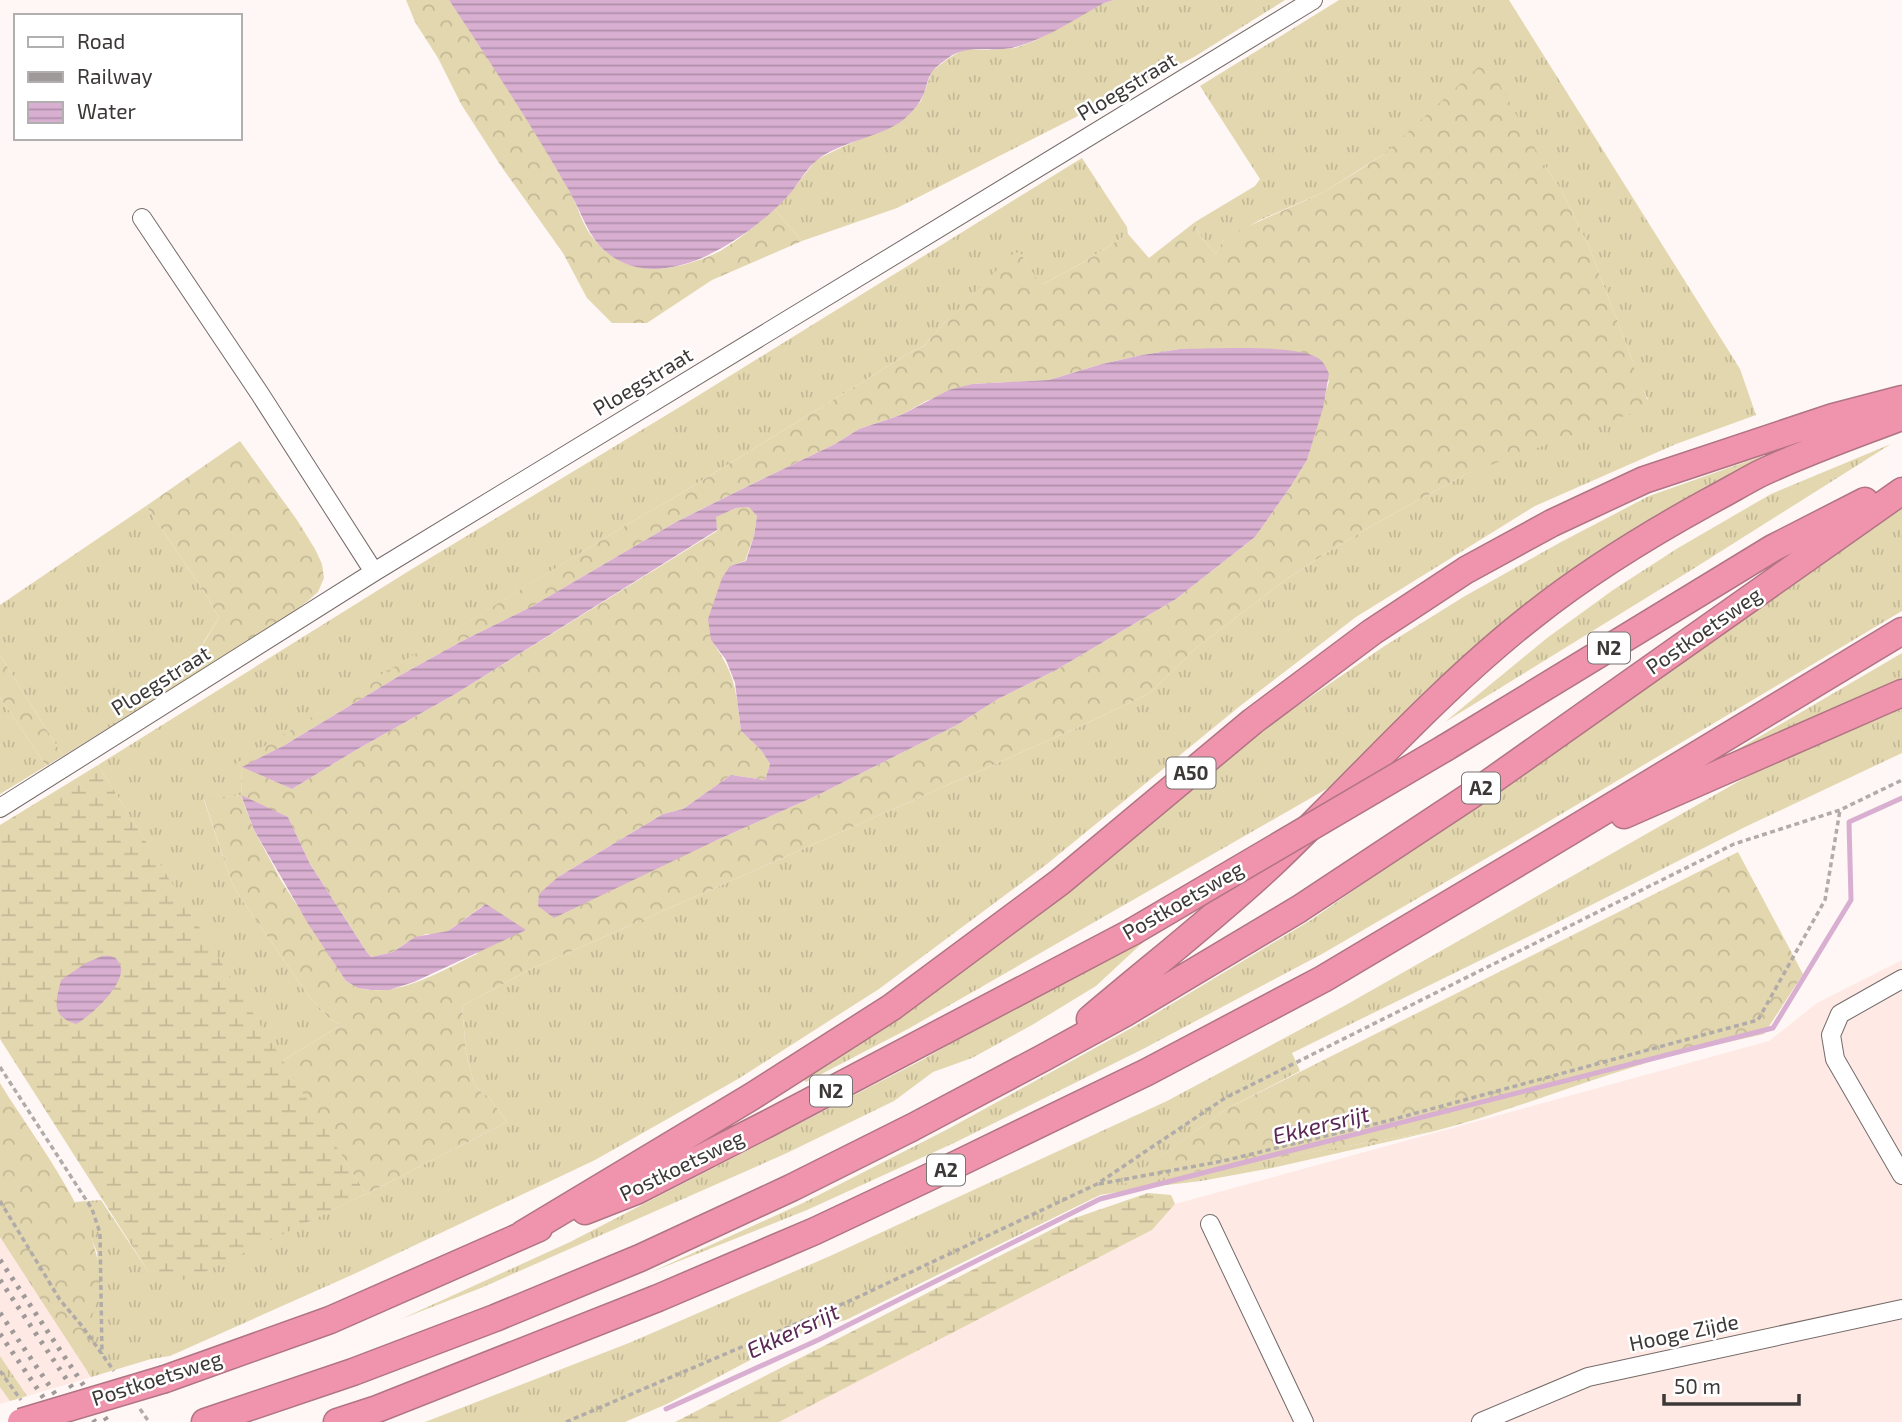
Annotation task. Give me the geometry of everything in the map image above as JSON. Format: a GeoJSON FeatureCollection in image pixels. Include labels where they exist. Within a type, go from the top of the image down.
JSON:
{"type":"FeatureCollection","features":[{"type":"Feature","properties":{"kind":"highway","name":"A50"},"geometry":{"type":"LineString","coordinates":[[523,1234],[751,1097],[892,1007],[1060,882],[1254,720],[1372,632],[1465,570],[1552,523],[1644,480],[1820,421],[1902,399]]}},
{"type":"Feature","properties":{"kind":"highway","name":"Postkoetsweg"},"geometry":{"type":"LineString","coordinates":[[1043,1058],[1270,865],[1469,670],[1531,617],[1596,569],[1663,526],[1747,481],[1902,417]]}},
{"type":"Feature","properties":{"kind":"highway","name":"Postkoetsweg"},"geometry":{"type":"LineString","coordinates":[[22,1413],[165,1379],[330,1320],[523,1234],[636,1191],[1132,932],[1445,748],[1773,548],[1902,483]]}},
{"type":"Feature","properties":{"kind":"highway","name":"Postkoetsweg"},"geometry":{"type":"LineString","coordinates":[[205,1422],[379,1362],[640,1258],[816,1176],[1043,1058],[1125,1013],[1311,901],[1473,794],[1902,491]]}},
{"type":"Feature","properties":{"kind":"highway"},"geometry":{"type":"LineString","coordinates":[[1526,858],[1902,631]]}},
{"type":"Feature","properties":{"kind":"highway","name":"A2"},"geometry":{"type":"LineString","coordinates":[[337,1422],[658,1298],[815,1231],[1147,1072],[1323,979],[1526,858],[1902,692]]}},
{"type":"Feature","properties":{"kind":"street","name":"Ploegstraat"},"geometry":{"type":"LineString","coordinates":[[0,808],[374,572],[1312,0]]}},
{"type":"Feature","properties":{"kind":"street"},"geometry":{"type":"LineString","coordinates":[[142,218],[260,394],[374,572]]}},
{"type":"Feature","properties":{"kind":"street"},"geometry":{"type":"LineString","coordinates":[[1902,979],[1840,1014],[1831,1035],[1835,1059],[1902,1175]]}},
{"type":"Feature","properties":{"kind":"street"},"geometry":{"type":"LineString","coordinates":[[1210,1224],[1304,1422]]}},
{"type":"Feature","properties":{"kind":"street","name":"Hooge Zijde"},"geometry":{"type":"LineString","coordinates":[[1481,1422],[1588,1377],[1902,1309]]}},
{"type":"Feature","properties":{"kind":"path"},"geometry":{"type":"LineString","coordinates":[[566,1422],[854,1300],[1097,1184],[1225,1098],[1734,844],[1840,810],[1902,780]]}},
{"type":"Feature","properties":{"kind":"path"},"geometry":{"type":"LineString","coordinates":[[1097,1184],[1223,1161],[1362,1127],[1758,1020],[1825,900],[1840,810]]}},
{"type":"Feature","properties":{"kind":"path"},"geometry":{"type":"LineString","coordinates":[[0,1067],[92,1209],[100,1233],[103,1354]]}},
{"type":"Feature","properties":{"kind":"path"},"geometry":{"type":"LineString","coordinates":[[0,1201],[60,1300],[103,1354],[120,1381]]}},
{"type":"Feature","properties":{"kind":"path"},"geometry":{"type":"LineString","coordinates":[[0,1371],[22,1413]]}},
{"type":"Feature","properties":{"kind":"path"},"geometry":{"type":"LineString","coordinates":[[135,1401],[149,1422]]}},
{"type":"Feature","properties":{"kind":"shaded area"},"geometry":{"type":"Polygon","coordinates":[[[1902,960],[1902,1422],[779,1422],[1152,1230],[1175,1204],[1769,1041],[1817,1003],[1902,960]]]}},
{"type":"Feature","properties":{"kind":"shaded area"},"geometry":{"type":"Polygon","coordinates":[[[0,1210],[102,1374],[0,1404],[0,1210]]]}},
{"type":"Feature","properties":{"kind":"green space"},"geometry":{"type":"Polygon","coordinates":[[[406,0],[449,0],[531,126],[570,193],[590,234],[603,249],[617,259],[647,268],[680,266],[697,261],[729,245],[774,209],[802,241],[712,280],[647,323],[612,323],[587,298],[563,253],[461,104],[438,58],[415,22],[406,0]]]}},
{"type":"Feature","properties":{"kind":"green space"},"geometry":{"type":"Polygon","coordinates":[[[1114,0],[1285,0],[1194,57],[897,208],[802,241],[774,209],[816,160],[902,121],[921,101],[932,71],[949,58],[964,49],[1015,48],[1114,0]]]}},
{"type":"Feature","properties":{"kind":"green space"},"geometry":{"type":"Polygon","coordinates":[[[1339,0],[1509,0],[1740,369],[1756,415],[1676,444],[1535,506],[1356,617],[1240,706],[1047,864],[879,989],[738,1079],[595,1160],[354,1274],[170,1356],[91,1377],[78,1357],[99,1289],[97,1252],[75,1202],[101,1200],[148,1271],[196,1275],[366,1194],[507,1122],[489,1097],[474,1084],[466,1052],[462,1006],[529,970],[1079,727],[1150,693],[1196,648],[1288,578],[1334,548],[1466,474],[1648,399],[1634,373],[1633,362],[1589,247],[1562,191],[1543,163],[1384,154],[1324,192],[1258,221],[1223,241],[1216,254],[1203,239],[1195,222],[1255,186],[1260,179],[1200,86],[1339,0]]]}},
{"type":"Feature","properties":{"kind":"green space"},"geometry":{"type":"Polygon","coordinates":[[[1486,60],[1543,163],[1562,191],[1589,247],[1649,407],[1466,474],[1375,524],[1288,578],[1196,648],[1150,693],[1079,727],[529,970],[462,1006],[466,1052],[474,1084],[489,1097],[507,1122],[366,1194],[282,1061],[341,1025],[330,1019],[308,995],[236,891],[230,878],[204,799],[241,795],[242,768],[235,764],[924,346],[1015,252],[1021,254],[1043,284],[1128,234],[1149,258],[1195,222],[1200,235],[1216,254],[1223,241],[1231,234],[1324,192],[1384,154],[1486,60]],[[1180,349],[1102,364],[1049,380],[972,384],[926,401],[901,415],[859,429],[835,444],[676,522],[529,608],[399,676],[243,767],[292,789],[457,693],[717,531],[715,517],[749,506],[757,516],[754,536],[745,561],[730,566],[711,640],[726,663],[734,683],[741,731],[761,750],[770,764],[765,780],[731,775],[683,809],[663,814],[558,877],[717,840],[818,795],[957,725],[998,699],[1056,670],[1176,599],[1255,537],[1307,460],[1329,381],[1303,353],[1279,350],[1180,349]],[[241,796],[254,830],[282,882],[346,981],[368,990],[399,988],[477,954],[484,905],[448,931],[426,934],[393,952],[371,957],[310,864],[288,817],[241,796]]]}},
{"type":"Feature","properties":{"kind":"green space"},"geometry":{"type":"Polygon","coordinates":[[[1082,158],[1127,227],[1128,234],[1043,284],[1039,283],[1021,254],[946,321],[924,346],[236,764],[242,767],[241,795],[204,800],[236,891],[308,995],[330,1019],[341,1025],[282,1061],[98,765],[1082,158]]]}},
{"type":"Feature","properties":{"kind":"green space"},"geometry":{"type":"Polygon","coordinates":[[[240,441],[315,549],[322,564],[324,578],[318,592],[292,613],[208,666],[203,644],[219,618],[146,506],[240,441]]]}},
{"type":"Feature","properties":{"kind":"green space"},"geometry":{"type":"Polygon","coordinates":[[[1891,444],[1445,722],[1547,638],[1613,590],[1678,548],[1771,494],[1891,444]]]}},
{"type":"Feature","properties":{"kind":"green space"},"geometry":{"type":"Polygon","coordinates":[[[1785,448],[1757,466],[1658,514],[1574,570],[1419,701],[1330,787],[908,1029],[806,1082],[803,1079],[901,1016],[1069,893],[1261,731],[1383,647],[1465,596],[1649,496],[1785,448]]]}},
{"type":"Feature","properties":{"kind":"green space"},"geometry":{"type":"Polygon","coordinates":[[[146,506],[219,618],[203,643],[208,666],[63,756],[0,655],[0,605],[146,506]]]}},
{"type":"Feature","properties":{"kind":"green space"},"geometry":{"type":"Polygon","coordinates":[[[1902,507],[1902,611],[1322,954],[1143,1049],[954,1143],[807,1210],[649,1273],[803,1203],[948,1129],[1135,1026],[1311,920],[1902,507]]]}},
{"type":"Feature","properties":{"kind":"green space"},"geometry":{"type":"Polygon","coordinates":[[[1902,653],[1902,682],[1692,776],[1902,653]]]}},
{"type":"Feature","properties":{"kind":"green space"},"geometry":{"type":"Polygon","coordinates":[[[0,655],[63,756],[46,766],[0,697],[0,655]]]}},
{"type":"Feature","properties":{"kind":"green space"},"geometry":{"type":"Polygon","coordinates":[[[0,697],[46,766],[0,794],[0,697]]]}},
{"type":"Feature","properties":{"kind":"green space"},"geometry":{"type":"Polygon","coordinates":[[[1902,704],[1902,753],[1745,827],[1292,1053],[1300,1071],[1228,1108],[1124,1183],[1431,1132],[1272,1168],[1100,1195],[846,1320],[809,1329],[667,1404],[625,1422],[425,1422],[629,1343],[830,1256],[1167,1101],[1344,1006],[1778,759],[1902,704]]]}},
{"type":"Feature","properties":{"kind":"green space"},"geometry":{"type":"Polygon","coordinates":[[[98,765],[366,1194],[196,1276],[170,1283],[159,1282],[151,1276],[0,1039],[0,825],[98,765]]]}},
{"type":"Feature","properties":{"kind":"green space"},"geometry":{"type":"Polygon","coordinates":[[[1738,852],[1803,974],[1764,1034],[1663,1058],[1431,1132],[1122,1184],[1228,1108],[1738,852]]]}},
{"type":"Feature","properties":{"kind":"green space"},"geometry":{"type":"Polygon","coordinates":[[[1153,933],[1096,986],[972,1058],[933,1072],[894,1101],[787,1153],[481,1288],[401,1319],[570,1242],[922,1060],[1021,1003],[1153,933]]]}},
{"type":"Feature","properties":{"kind":"green space"},"geometry":{"type":"Polygon","coordinates":[[[0,1083],[64,1184],[92,1240],[99,1267],[99,1290],[78,1357],[0,1237],[0,1083]]]}},
{"type":"Feature","properties":{"kind":"green space"},"geometry":{"type":"Polygon","coordinates":[[[1148,1193],[1171,1195],[1175,1204],[1152,1230],[779,1422],[675,1422],[1072,1219],[1148,1193]]]}},
{"type":"Feature","properties":{"kind":"green space"},"geometry":{"type":"Polygon","coordinates":[[[0,1356],[27,1396],[10,1401],[0,1387],[0,1356]]]}},
{"type":"Feature","properties":{"kind":"water"},"geometry":{"type":"Polygon","coordinates":[[[449,0],[1114,0],[1030,42],[1009,48],[965,51],[948,58],[932,72],[922,98],[904,119],[882,132],[835,149],[816,161],[786,198],[749,231],[701,258],[676,266],[651,269],[627,264],[605,251],[595,239],[544,148],[449,0]]]}},
{"type":"Feature","properties":{"kind":"water"},"geometry":{"type":"Polygon","coordinates":[[[1180,349],[1289,350],[1319,359],[1329,374],[1323,408],[1307,460],[1255,537],[1176,599],[957,725],[818,795],[554,918],[538,906],[539,894],[558,877],[663,814],[683,809],[731,775],[765,780],[770,764],[761,750],[741,731],[735,683],[726,660],[711,640],[708,619],[722,578],[730,566],[746,561],[757,516],[749,507],[736,508],[716,517],[717,530],[457,693],[292,789],[242,767],[283,746],[399,676],[529,608],[676,522],[835,444],[859,429],[901,415],[949,390],[972,384],[1049,380],[1102,364],[1180,349]]]}},
{"type":"Feature","properties":{"kind":"water"},"geometry":{"type":"Polygon","coordinates":[[[241,795],[288,817],[310,864],[371,957],[393,952],[415,937],[448,931],[486,904],[526,930],[414,982],[389,990],[358,988],[346,981],[307,922],[254,830],[241,795]]]}},
{"type":"Feature","properties":{"kind":"water"},"geometry":{"type":"Polygon","coordinates":[[[102,956],[114,957],[117,960],[121,972],[118,980],[106,998],[90,1014],[76,1024],[68,1021],[62,1017],[57,1007],[61,980],[102,956]]]}},
{"type":"Feature","properties":{"kind":"waterway","name":"Ekkersrijt"},"geometry":{"type":"LineString","coordinates":[[666,1409],[818,1340],[1100,1199],[1773,1028],[1851,900],[1849,822],[1902,798]]}},
{"type":"Feature","properties":{"kind":"railway"},"geometry":{"type":"LineString","coordinates":[[0,1260],[108,1422]]}},
{"type":"Feature","properties":{"kind":"railway"},"geometry":{"type":"LineString","coordinates":[[0,1280],[95,1422]]}},
{"type":"Feature","properties":{"kind":"railway"},"geometry":{"type":"LineString","coordinates":[[0,1313],[74,1422]]}},
{"type":"Feature","properties":{"kind":"railway"},"geometry":{"type":"LineString","coordinates":[[0,1334],[60,1422]]}}]}
